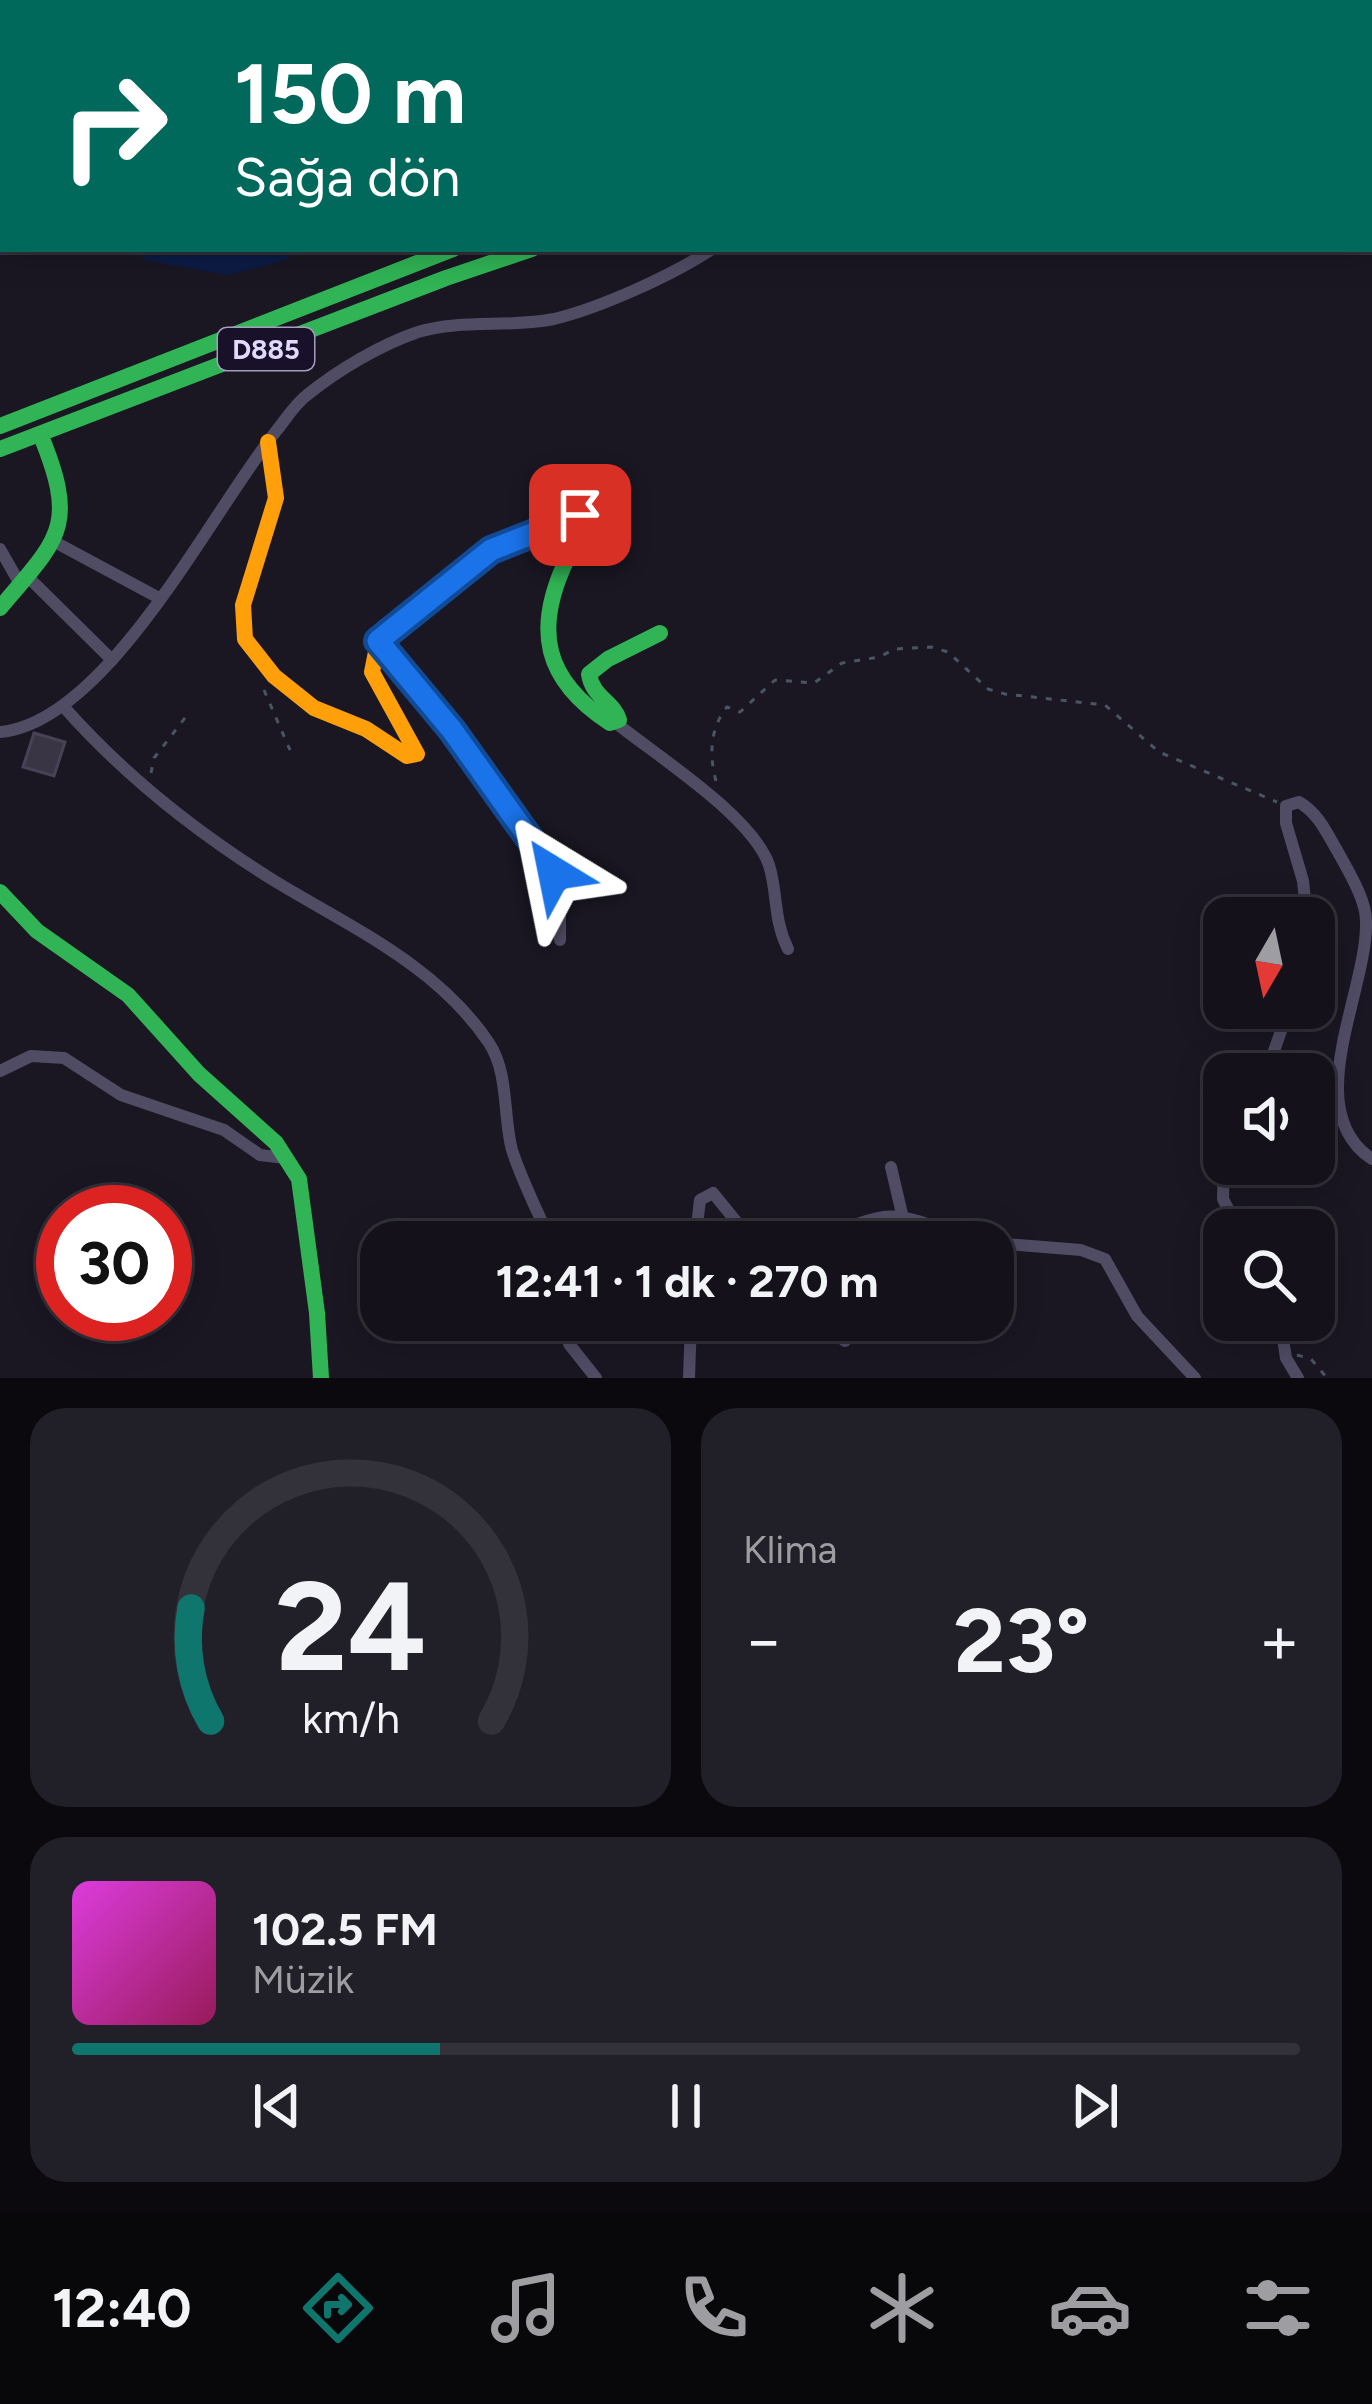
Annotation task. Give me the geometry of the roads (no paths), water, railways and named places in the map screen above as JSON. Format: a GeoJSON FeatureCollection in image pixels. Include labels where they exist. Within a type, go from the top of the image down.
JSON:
{"type":"FeatureCollection","features":[{"type":"Feature","properties":{"kind":"main road","name":"D885"},"geometry":{"type":"LineString","coordinates":[[0,426],[444,252]]}},
{"type":"Feature","properties":{"kind":"main road","name":"D885"},"geometry":{"type":"LineString","coordinates":[[0,448],[523,252]]}},
{"type":"Feature","properties":{"kind":"main road"},"geometry":{"type":"LineString","coordinates":[[0,608],[60,533],[65,501],[41,436]]}},
{"type":"Feature","properties":{"kind":"main road"},"geometry":{"type":"LineString","coordinates":[[268,442],[276,498],[243,604],[245,640],[274,676],[314,708],[366,729],[406,756],[417,754],[414,738],[385,700],[370,670],[371,653],[378,641],[491,550],[580,515],[592,518],[590,531],[572,550],[559,581],[548,629],[549,654],[562,686],[582,706],[616,723],[618,713],[598,697],[589,674],[660,633]]}},
{"type":"Feature","properties":{"kind":"main road"},"geometry":{"type":"LineString","coordinates":[[0,892],[37,931],[128,995],[200,1073],[276,1143],[298,1179],[321,1378]]}},
{"type":"Feature","properties":{"kind":"street"},"geometry":{"type":"LineString","coordinates":[[45,0],[65,0]]}},
{"type":"Feature","properties":{"kind":"street"},"geometry":{"type":"LineString","coordinates":[[0,732],[19,730],[63,706],[112,660],[304,397],[364,358],[420,332],[554,319],[678,272],[708,252]]}},
{"type":"Feature","properties":{"kind":"street"},"geometry":{"type":"LineString","coordinates":[[53,542],[159,598]]}},
{"type":"Feature","properties":{"kind":"street"},"geometry":{"type":"LineString","coordinates":[[0,549],[24,580],[112,660]]}},
{"type":"Feature","properties":{"kind":"street"},"geometry":{"type":"LineString","coordinates":[[378,641],[452,730],[550,864],[560,892],[560,940]]}},
{"type":"Feature","properties":{"kind":"street"},"geometry":{"type":"LineString","coordinates":[[63,706],[99,747],[162,802],[271,878],[395,950],[449,998],[491,1046],[512,1148],[542,1221]]}},
{"type":"Feature","properties":{"kind":"street"},"geometry":{"type":"LineString","coordinates":[[616,723],[724,806],[768,864],[777,922],[788,949]]}},
{"type":"Feature","properties":{"kind":"street"},"geometry":{"type":"LineString","coordinates":[[1305,897],[1286,824],[1286,806],[1298,802],[1315,812],[1367,916],[1362,967],[1337,1085],[1340,1119],[1361,1152],[1372,1159]]}},
{"type":"Feature","properties":{"kind":"street"},"geometry":{"type":"LineString","coordinates":[[0,1071],[31,1056],[64,1058],[122,1095],[224,1130],[260,1155],[285,1158]]}},
{"type":"Feature","properties":{"kind":"street"},"geometry":{"type":"LineString","coordinates":[[891,1167],[902,1214]]}},
{"type":"Feature","properties":{"kind":"street"},"geometry":{"type":"LineString","coordinates":[[698,1221],[700,1200],[712,1193],[735,1221]]}},
{"type":"Feature","properties":{"kind":"street"},"geometry":{"type":"LineString","coordinates":[[862,1221],[902,1214],[919,1221]]}},
{"type":"Feature","properties":{"kind":"street"},"geometry":{"type":"LineString","coordinates":[[1014,1245],[1081,1250],[1105,1258],[1138,1316],[1196,1378]]}},
{"type":"Feature","properties":{"kind":"street"},"geometry":{"type":"LineString","coordinates":[[568,1341],[596,1378]]}},
{"type":"Feature","properties":{"kind":"street"},"geometry":{"type":"LineString","coordinates":[[688,1378],[691,1341]]}},
{"type":"Feature","properties":{"kind":"street"},"geometry":{"type":"LineString","coordinates":[[1283,1341],[1286,1358],[1298,1378]]}},
{"type":"Feature","properties":{"kind":"waterway"},"geometry":{"type":"LineString","coordinates":[[168,252],[228,263],[269,252]]}}]}
